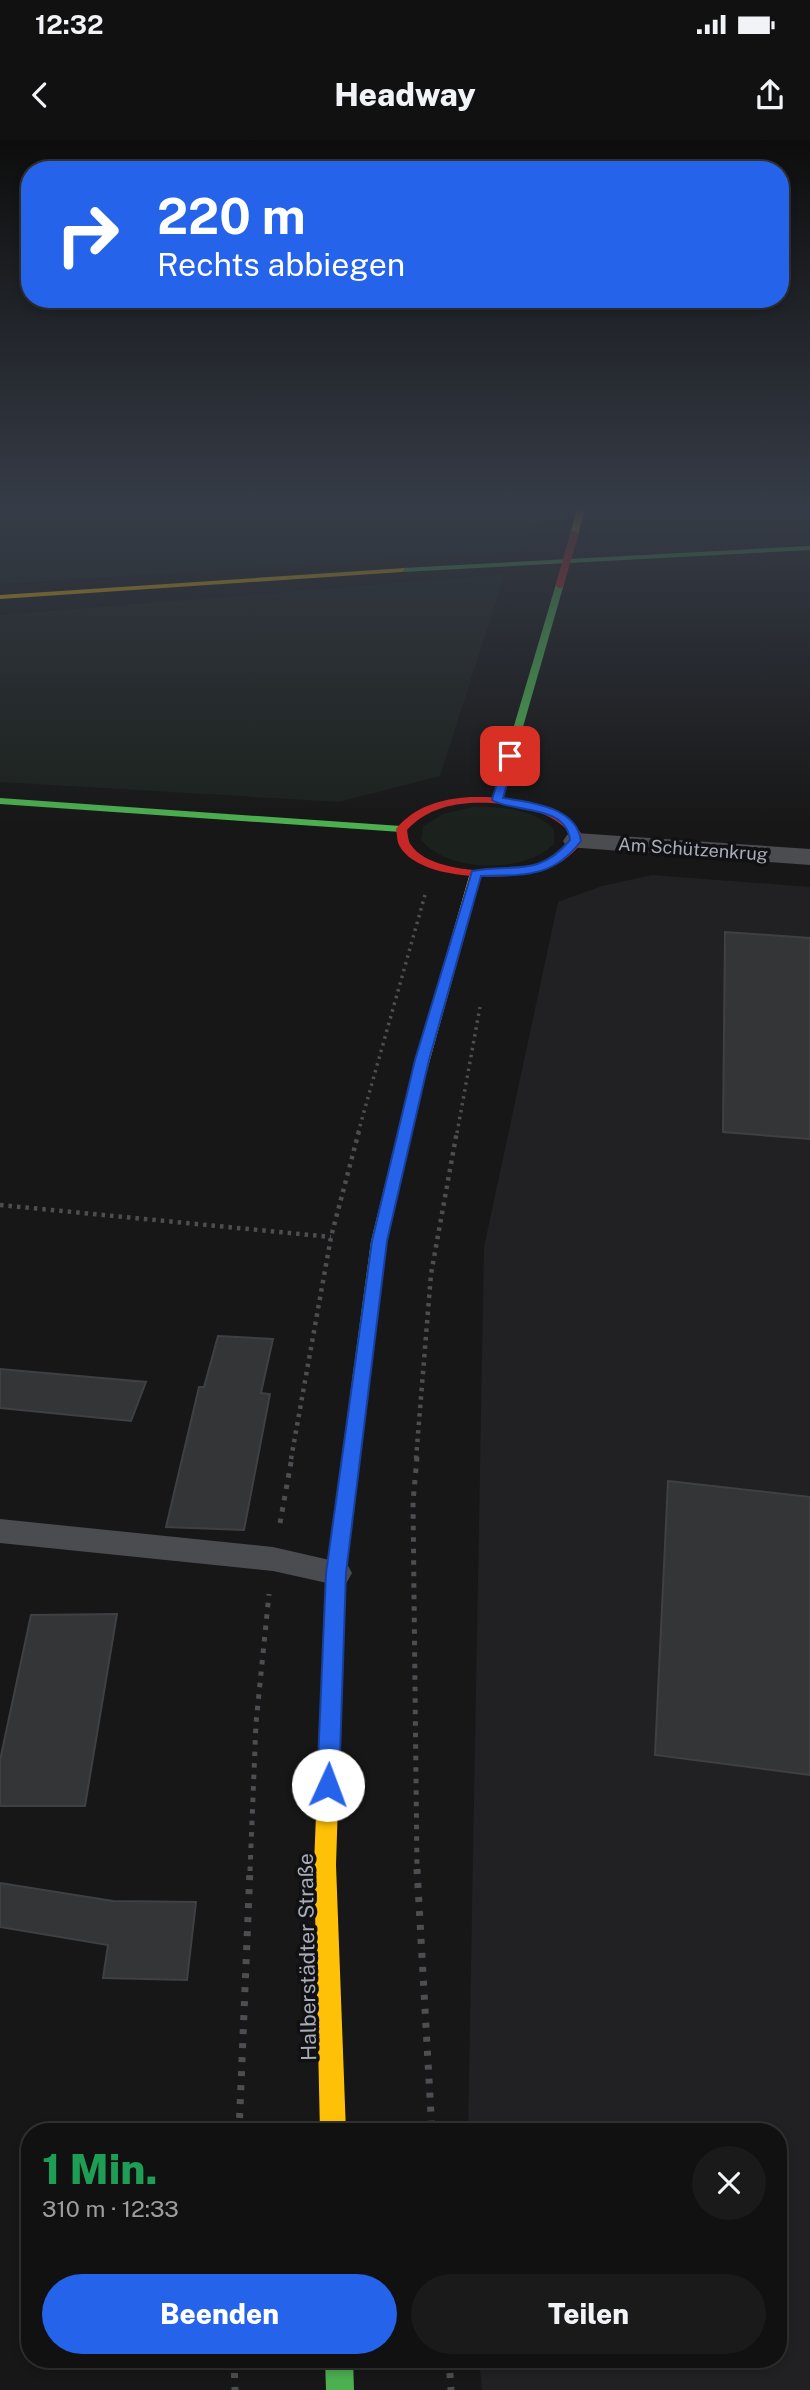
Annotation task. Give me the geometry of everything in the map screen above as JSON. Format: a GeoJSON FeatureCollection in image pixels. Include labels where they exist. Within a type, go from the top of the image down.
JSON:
{"type":"FeatureCollection","features":[{"type":"Feature","properties":{"kind":"main road"},"geometry":{"type":"LineString","coordinates":[[497,800],[551,614]]}},
{"type":"Feature","properties":{"kind":"main road"},"geometry":{"type":"LineString","coordinates":[[497,800],[533,805],[561,817],[575,832],[576,841],[560,859],[544,866],[523,871],[476,873],[422,861],[403,846],[401,829],[415,814],[427,808],[460,801],[497,800]]}},
{"type":"Feature","properties":{"kind":"main road"},"geometry":{"type":"LineString","coordinates":[[0,801],[401,829]]}},
{"type":"Feature","properties":{"kind":"main road","name":"Halberstädter Straße"},"geometry":{"type":"LineString","coordinates":[[333,2123],[325,1865],[336,1573],[379,1241],[422,1060],[476,873]]}},
{"type":"Feature","properties":{"kind":"main road"},"geometry":{"type":"LineString","coordinates":[[339,2368],[340,2390]]}},
{"type":"Feature","properties":{"kind":"street","name":"Am Schützenkrug"},"geometry":{"type":"LineString","coordinates":[[576,841],[810,857]]}},
{"type":"Feature","properties":{"kind":"lane"},"geometry":{"type":"LineString","coordinates":[[0,1531],[273,1559],[336,1573]]}},
{"type":"Feature","properties":{"kind":"path"},"geometry":{"type":"LineString","coordinates":[[431,2123],[416,1847],[412,1502],[431,1274],[481,1004]]}},
{"type":"Feature","properties":{"kind":"path"},"geometry":{"type":"LineString","coordinates":[[0,1205],[331,1237],[273,1559],[256,1723],[239,2123]]}},
{"type":"Feature","properties":{"kind":"path"},"geometry":{"type":"LineString","coordinates":[[234,2368],[235,2390]]}},
{"type":"Feature","properties":{"kind":"path"},"geometry":{"type":"LineString","coordinates":[[450,2368],[451,2390]]}},
{"type":"Feature","properties":{"kind":"shaded area"},"geometry":{"type":"Polygon","coordinates":[[[492,614],[440,776],[339,802],[0,782],[0,615],[492,614]]]}},
{"type":"Feature","properties":{"kind":"shaded area"},"geometry":{"type":"Polygon","coordinates":[[[473,807],[505,808],[536,817],[554,829],[554,844],[541,854],[524,861],[486,866],[449,859],[433,851],[421,840],[423,826],[443,814],[473,807]]]}},
{"type":"Feature","properties":{"kind":"shaded area"},"geometry":{"type":"Polygon","coordinates":[[[652,875],[810,887],[810,2390],[482,2390],[480,2368],[787,2368],[787,2123],[468,2123],[484,1247],[558,902],[602,886],[652,875]]]}},
{"type":"Feature","properties":{"kind":"building"},"geometry":{"type":"Polygon","coordinates":[[[725,932],[810,938],[810,1139],[723,1132],[725,932]]]}},
{"type":"Feature","properties":{"kind":"building"},"geometry":{"type":"Polygon","coordinates":[[[218,1336],[273,1339],[261,1393],[270,1394],[244,1530],[166,1527],[199,1387],[204,1387],[218,1336]]]}},
{"type":"Feature","properties":{"kind":"building"},"geometry":{"type":"Polygon","coordinates":[[[0,1369],[146,1382],[131,1421],[0,1408],[0,1369]]]}},
{"type":"Feature","properties":{"kind":"building"},"geometry":{"type":"Polygon","coordinates":[[[668,1481],[810,1497],[810,1775],[655,1755],[668,1481]]]}},
{"type":"Feature","properties":{"kind":"building"},"geometry":{"type":"Polygon","coordinates":[[[117,1614],[85,1806],[0,1806],[0,1760],[31,1615],[117,1614]]]}},
{"type":"Feature","properties":{"kind":"building"},"geometry":{"type":"Polygon","coordinates":[[[0,1883],[113,1901],[196,1902],[187,1980],[103,1978],[108,1945],[0,1927],[0,1883]]]}},
{"type":"Feature","properties":{"kind":"traffic: fast"},"geometry":{"type":"LineString","coordinates":[[497,800],[551,614]]}},
{"type":"Feature","properties":{"kind":"traffic: fast"},"geometry":{"type":"LineString","coordinates":[[0,801],[401,829]]}},
{"type":"Feature","properties":{"kind":"traffic: fast"},"geometry":{"type":"LineString","coordinates":[[334,1615],[336,1573],[379,1241],[419,1074]]}},
{"type":"Feature","properties":{"kind":"traffic: fast"},"geometry":{"type":"LineString","coordinates":[[339,2368],[340,2390]]}},
{"type":"Feature","properties":{"kind":"traffic: slow"},"geometry":{"type":"LineString","coordinates":[[419,1074],[476,873]]}},
{"type":"Feature","properties":{"kind":"traffic: slow"},"geometry":{"type":"LineString","coordinates":[[333,2123],[325,1865],[334,1615]]}},
{"type":"Feature","properties":{"kind":"traffic: jam"},"geometry":{"type":"LineString","coordinates":[[497,800],[530,806],[552,814],[570,826],[577,835],[574,846],[544,866],[517,873],[498,874],[433,865],[416,857],[405,845],[401,829],[421,812],[457,801],[497,800]]}},
{"type":"Feature","properties":{"kind":"route"},"geometry":{"type":"LineString","coordinates":[[328,1785],[336,1573],[379,1241],[422,1060],[476,873],[500,874],[544,866],[560,859],[576,841],[575,832],[561,817],[533,805],[497,800],[510,756]]}}]}
